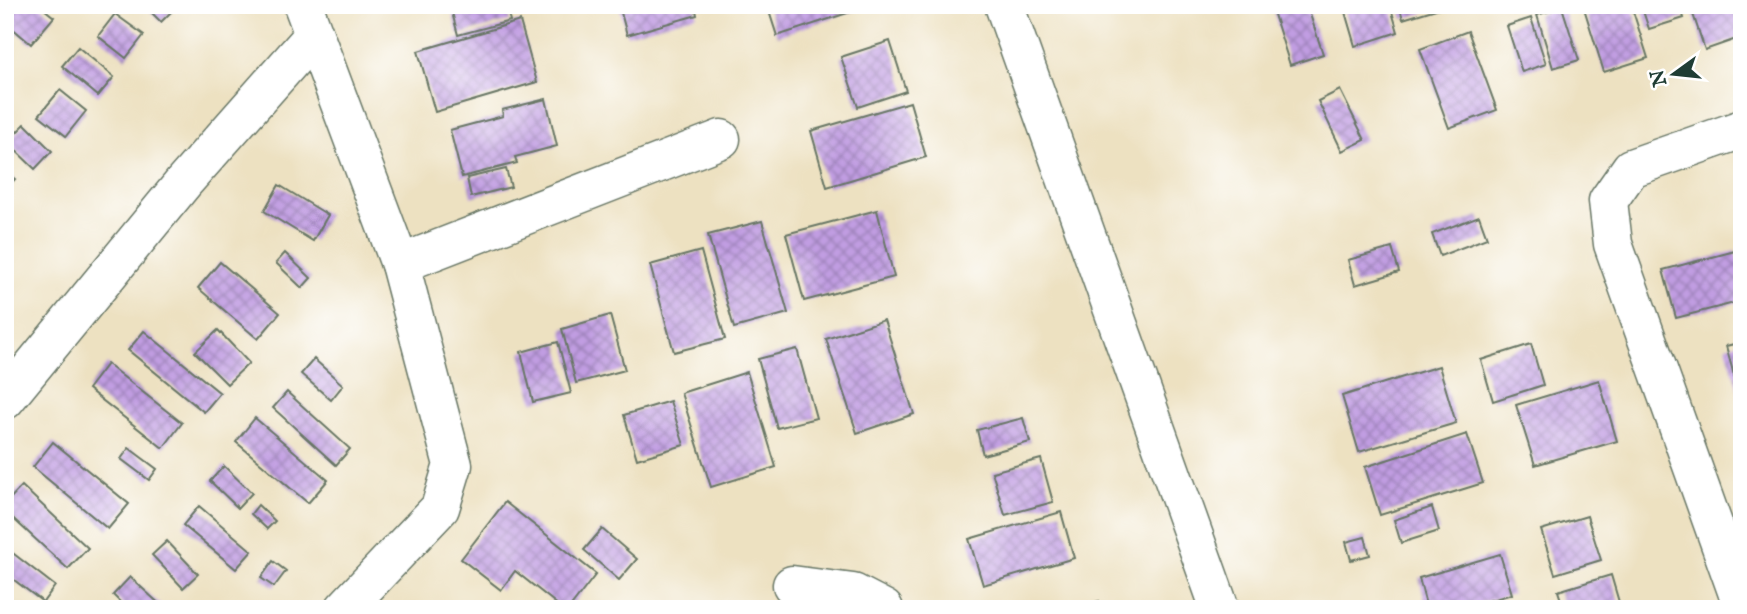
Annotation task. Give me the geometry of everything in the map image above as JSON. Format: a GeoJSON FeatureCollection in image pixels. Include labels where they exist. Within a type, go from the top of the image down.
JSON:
{"type":"FeatureCollection","features":[{"type":"Feature","properties":{"kind":"street"},"geometry":{"type":"LineString","coordinates":[[1004,5],[1220,609]]}},
{"type":"Feature","properties":{"kind":"street"},"geometry":{"type":"LineString","coordinates":[[309,20],[400,264],[453,465],[440,508],[344,609]]}},
{"type":"Feature","properties":{"kind":"street"},"geometry":{"type":"LineString","coordinates":[[5,400],[184,182],[309,20]]}},
{"type":"Feature","properties":{"kind":"street"},"geometry":{"type":"LineString","coordinates":[[1742,129],[1631,168],[1608,201],[1613,244],[1729,530],[1742,605]]}},
{"type":"Feature","properties":{"kind":"street"},"geometry":{"type":"LineString","coordinates":[[400,264],[721,139]]}},
{"type":"Feature","properties":{"kind":"street"},"geometry":{"type":"LineString","coordinates":[[792,585],[853,593],[884,609]]}},
{"type":"Feature","properties":{"kind":"building"},"geometry":{"type":"Polygon","coordinates":[[[5,5],[39,5],[54,17],[31,44],[5,22],[5,5]]]}},
{"type":"Feature","properties":{"kind":"building"},"geometry":{"type":"Polygon","coordinates":[[[144,5],[174,5],[176,7],[161,22],[144,5]]]}},
{"type":"Feature","properties":{"kind":"building"},"geometry":{"type":"Polygon","coordinates":[[[450,5],[506,5],[510,21],[458,35],[450,5]]]}},
{"type":"Feature","properties":{"kind":"building"},"geometry":{"type":"Polygon","coordinates":[[[619,5],[695,5],[697,15],[627,35],[619,5]]]}},
{"type":"Feature","properties":{"kind":"building"},"geometry":{"type":"Polygon","coordinates":[[[767,5],[869,5],[869,6],[777,36],[767,5]]]}},
{"type":"Feature","properties":{"kind":"building"},"geometry":{"type":"Polygon","coordinates":[[[1271,5],[1307,5],[1323,54],[1290,65],[1271,5]]]}},
{"type":"Feature","properties":{"kind":"building"},"geometry":{"type":"Polygon","coordinates":[[[1343,5],[1390,5],[1398,32],[1355,46],[1343,5]]]}},
{"type":"Feature","properties":{"kind":"building"},"geometry":{"type":"Polygon","coordinates":[[[1399,5],[1446,5],[1446,6],[1403,19],[1399,5]]]}},
{"type":"Feature","properties":{"kind":"building"},"geometry":{"type":"Polygon","coordinates":[[[1583,5],[1631,5],[1648,58],[1604,72],[1583,5]]]}},
{"type":"Feature","properties":{"kind":"building"},"geometry":{"type":"Polygon","coordinates":[[[1641,5],[1680,5],[1684,18],[1649,29],[1641,5]]]}},
{"type":"Feature","properties":{"kind":"building"},"geometry":{"type":"Polygon","coordinates":[[[1690,5],[1734,5],[1742,37],[1705,50],[1690,5]]]}},
{"type":"Feature","properties":{"kind":"building"},"geometry":{"type":"Polygon","coordinates":[[[1562,7],[1579,60],[1553,68],[1537,15],[1562,7]]]}},
{"type":"Feature","properties":{"kind":"building"},"geometry":{"type":"Polygon","coordinates":[[[115,14],[144,35],[126,58],[98,36],[115,14]]]}},
{"type":"Feature","properties":{"kind":"building"},"geometry":{"type":"Polygon","coordinates":[[[1531,18],[1546,64],[1522,72],[1507,26],[1531,18]]]}},
{"type":"Feature","properties":{"kind":"building"},"geometry":{"type":"Polygon","coordinates":[[[520,21],[537,82],[435,112],[418,51],[520,21]]]}},
{"type":"Feature","properties":{"kind":"building"},"geometry":{"type":"Polygon","coordinates":[[[1468,31],[1497,110],[1449,128],[1420,49],[1468,31]]]}},
{"type":"Feature","properties":{"kind":"building"},"geometry":{"type":"Polygon","coordinates":[[[890,41],[906,91],[858,107],[841,57],[890,41]]]}},
{"type":"Feature","properties":{"kind":"building"},"geometry":{"type":"Polygon","coordinates":[[[78,47],[114,77],[98,96],[62,66],[78,47]]]}},
{"type":"Feature","properties":{"kind":"building"},"geometry":{"type":"Polygon","coordinates":[[[60,90],[86,111],[66,136],[39,115],[60,90]]]}},
{"type":"Feature","properties":{"kind":"building"},"geometry":{"type":"Polygon","coordinates":[[[1340,90],[1365,140],[1342,151],[1318,101],[1340,90]]]}},
{"type":"Feature","properties":{"kind":"building"},"geometry":{"type":"Polygon","coordinates":[[[546,99],[557,146],[515,157],[517,163],[462,177],[450,130],[503,116],[502,110],[546,99]]]}},
{"type":"Feature","properties":{"kind":"building"},"geometry":{"type":"Polygon","coordinates":[[[910,102],[926,157],[827,187],[811,131],[910,102]]]}},
{"type":"Feature","properties":{"kind":"building"},"geometry":{"type":"Polygon","coordinates":[[[25,124],[52,151],[35,169],[7,142],[25,124]]]}},
{"type":"Feature","properties":{"kind":"building"},"geometry":{"type":"Polygon","coordinates":[[[506,169],[511,187],[471,197],[467,178],[506,169]]]}},
{"type":"Feature","properties":{"kind":"building"},"geometry":{"type":"Polygon","coordinates":[[[5,171],[15,179],[5,190],[5,171]]]}},
{"type":"Feature","properties":{"kind":"building"},"geometry":{"type":"Polygon","coordinates":[[[279,185],[328,215],[313,241],[264,211],[279,185]]]}},
{"type":"Feature","properties":{"kind":"building"},"geometry":{"type":"Polygon","coordinates":[[[877,210],[894,277],[804,301],[786,234],[877,210]]]}},
{"type":"Feature","properties":{"kind":"building"},"geometry":{"type":"Polygon","coordinates":[[[1479,216],[1487,238],[1440,256],[1432,234],[1479,216]]]}},
{"type":"Feature","properties":{"kind":"building"},"geometry":{"type":"Polygon","coordinates":[[[762,221],[788,313],[734,328],[708,235],[762,221]]]}},
{"type":"Feature","properties":{"kind":"building"},"geometry":{"type":"Polygon","coordinates":[[[1392,248],[1399,272],[1355,285],[1348,260],[1392,248]]]}},
{"type":"Feature","properties":{"kind":"building"},"geometry":{"type":"Polygon","coordinates":[[[701,251],[725,339],[674,352],[650,265],[701,251]]]}},
{"type":"Feature","properties":{"kind":"building"},"geometry":{"type":"Polygon","coordinates":[[[1735,251],[1742,276],[1742,301],[1676,318],[1663,270],[1735,251]]]}},
{"type":"Feature","properties":{"kind":"building"},"geometry":{"type":"Polygon","coordinates":[[[285,253],[311,278],[302,288],[276,263],[285,253]]]}},
{"type":"Feature","properties":{"kind":"building"},"geometry":{"type":"Polygon","coordinates":[[[220,262],[280,313],[258,339],[198,288],[220,262]]]}},
{"type":"Feature","properties":{"kind":"building"},"geometry":{"type":"Polygon","coordinates":[[[610,315],[625,370],[576,383],[562,329],[610,315]]]}},
{"type":"Feature","properties":{"kind":"building"},"geometry":{"type":"Polygon","coordinates":[[[884,320],[914,414],[857,433],[826,339],[884,320]]]}},
{"type":"Feature","properties":{"kind":"building"},"geometry":{"type":"Polygon","coordinates":[[[218,330],[249,363],[227,384],[195,352],[218,330]]]}},
{"type":"Feature","properties":{"kind":"building"},"geometry":{"type":"Polygon","coordinates":[[[144,331],[220,393],[204,412],[128,350],[144,331]]]}},
{"type":"Feature","properties":{"kind":"building"},"geometry":{"type":"Polygon","coordinates":[[[558,342],[571,393],[533,402],[521,352],[558,342]]]}},
{"type":"Feature","properties":{"kind":"building"},"geometry":{"type":"Polygon","coordinates":[[[1742,342],[1742,401],[1741,401],[1726,346],[1742,342]]]}},
{"type":"Feature","properties":{"kind":"building"},"geometry":{"type":"Polygon","coordinates":[[[1531,344],[1543,385],[1493,401],[1481,360],[1531,344]]]}},
{"type":"Feature","properties":{"kind":"building"},"geometry":{"type":"Polygon","coordinates":[[[797,349],[816,418],[777,428],[758,359],[797,349]]]}},
{"type":"Feature","properties":{"kind":"building"},"geometry":{"type":"Polygon","coordinates":[[[314,359],[343,385],[331,400],[301,374],[314,359]]]}},
{"type":"Feature","properties":{"kind":"building"},"geometry":{"type":"Polygon","coordinates":[[[107,364],[182,423],[163,448],[88,389],[107,364]]]}},
{"type":"Feature","properties":{"kind":"building"},"geometry":{"type":"Polygon","coordinates":[[[1439,366],[1456,423],[1359,452],[1342,396],[1439,366]]]}},
{"type":"Feature","properties":{"kind":"building"},"geometry":{"type":"Polygon","coordinates":[[[747,372],[776,467],[711,487],[681,393],[747,372]]]}},
{"type":"Feature","properties":{"kind":"building"},"geometry":{"type":"Polygon","coordinates":[[[1599,380],[1617,441],[1535,465],[1516,405],[1599,380]]]}},
{"type":"Feature","properties":{"kind":"building"},"geometry":{"type":"Polygon","coordinates":[[[287,392],[350,449],[336,465],[273,408],[287,392]]]}},
{"type":"Feature","properties":{"kind":"building"},"geometry":{"type":"Polygon","coordinates":[[[670,401],[684,445],[637,459],[624,415],[670,401]]]}},
{"type":"Feature","properties":{"kind":"building"},"geometry":{"type":"Polygon","coordinates":[[[255,418],[328,480],[308,503],[236,442],[255,418]]]}},
{"type":"Feature","properties":{"kind":"building"},"geometry":{"type":"Polygon","coordinates":[[[1023,418],[1030,442],[983,455],[977,430],[1023,418]]]}},
{"type":"Feature","properties":{"kind":"building"},"geometry":{"type":"Polygon","coordinates":[[[1467,434],[1483,483],[1380,515],[1365,467],[1467,434]]]}},
{"type":"Feature","properties":{"kind":"building"},"geometry":{"type":"Polygon","coordinates":[[[53,442],[129,504],[108,529],[33,467],[53,442]]]}},
{"type":"Feature","properties":{"kind":"building"},"geometry":{"type":"Polygon","coordinates":[[[129,448],[157,469],[149,480],[121,459],[129,448]]]}},
{"type":"Feature","properties":{"kind":"building"},"geometry":{"type":"Polygon","coordinates":[[[1041,459],[1053,502],[1005,515],[992,472],[1041,459]]]}},
{"type":"Feature","properties":{"kind":"building"},"geometry":{"type":"Polygon","coordinates":[[[224,466],[252,493],[238,508],[210,481],[224,466]]]}},
{"type":"Feature","properties":{"kind":"building"},"geometry":{"type":"Polygon","coordinates":[[[22,486],[88,548],[68,569],[5,511],[5,504],[22,486]]]}},
{"type":"Feature","properties":{"kind":"building"},"geometry":{"type":"Polygon","coordinates":[[[505,502],[596,574],[569,609],[563,609],[515,571],[501,590],[461,559],[505,502]]]}},
{"type":"Feature","properties":{"kind":"building"},"geometry":{"type":"Polygon","coordinates":[[[258,505],[275,521],[267,529],[251,514],[258,505]]]}},
{"type":"Feature","properties":{"kind":"building"},"geometry":{"type":"Polygon","coordinates":[[[199,506],[252,551],[236,569],[183,525],[199,506]]]}},
{"type":"Feature","properties":{"kind":"building"},"geometry":{"type":"Polygon","coordinates":[[[1432,507],[1439,531],[1401,543],[1394,520],[1432,507]]]}},
{"type":"Feature","properties":{"kind":"building"},"geometry":{"type":"Polygon","coordinates":[[[1061,512],[1074,558],[983,585],[969,539],[1061,512]]]}},
{"type":"Feature","properties":{"kind":"building"},"geometry":{"type":"Polygon","coordinates":[[[1587,516],[1601,560],[1555,574],[1541,530],[1587,516]]]}},
{"type":"Feature","properties":{"kind":"building"},"geometry":{"type":"Polygon","coordinates":[[[602,529],[637,559],[619,580],[584,550],[602,529]]]}},
{"type":"Feature","properties":{"kind":"building"},"geometry":{"type":"Polygon","coordinates":[[[1365,537],[1370,555],[1351,560],[1346,542],[1365,537]]]}},
{"type":"Feature","properties":{"kind":"building"},"geometry":{"type":"Polygon","coordinates":[[[167,541],[198,574],[183,588],[152,555],[167,541]]]}},
{"type":"Feature","properties":{"kind":"building"},"geometry":{"type":"Polygon","coordinates":[[[5,547],[55,586],[43,602],[5,573],[5,547]]]}},
{"type":"Feature","properties":{"kind":"building"},"geometry":{"type":"Polygon","coordinates":[[[1500,554],[1512,594],[1460,609],[1427,609],[1419,578],[1500,554]]]}},
{"type":"Feature","properties":{"kind":"building"},"geometry":{"type":"Polygon","coordinates":[[[273,561],[286,571],[274,587],[261,578],[273,561]]]}},
{"type":"Feature","properties":{"kind":"building"},"geometry":{"type":"Polygon","coordinates":[[[1611,575],[1621,609],[1564,609],[1558,591],[1611,575]]]}},
{"type":"Feature","properties":{"kind":"building"},"geometry":{"type":"Polygon","coordinates":[[[130,577],[165,609],[127,609],[113,595],[130,577]]]}},
{"type":"Feature","properties":{"kind":"building"},"geometry":{"type":"Polygon","coordinates":[[[1099,601],[1101,609],[1073,609],[1073,608],[1099,601]]]}}]}
